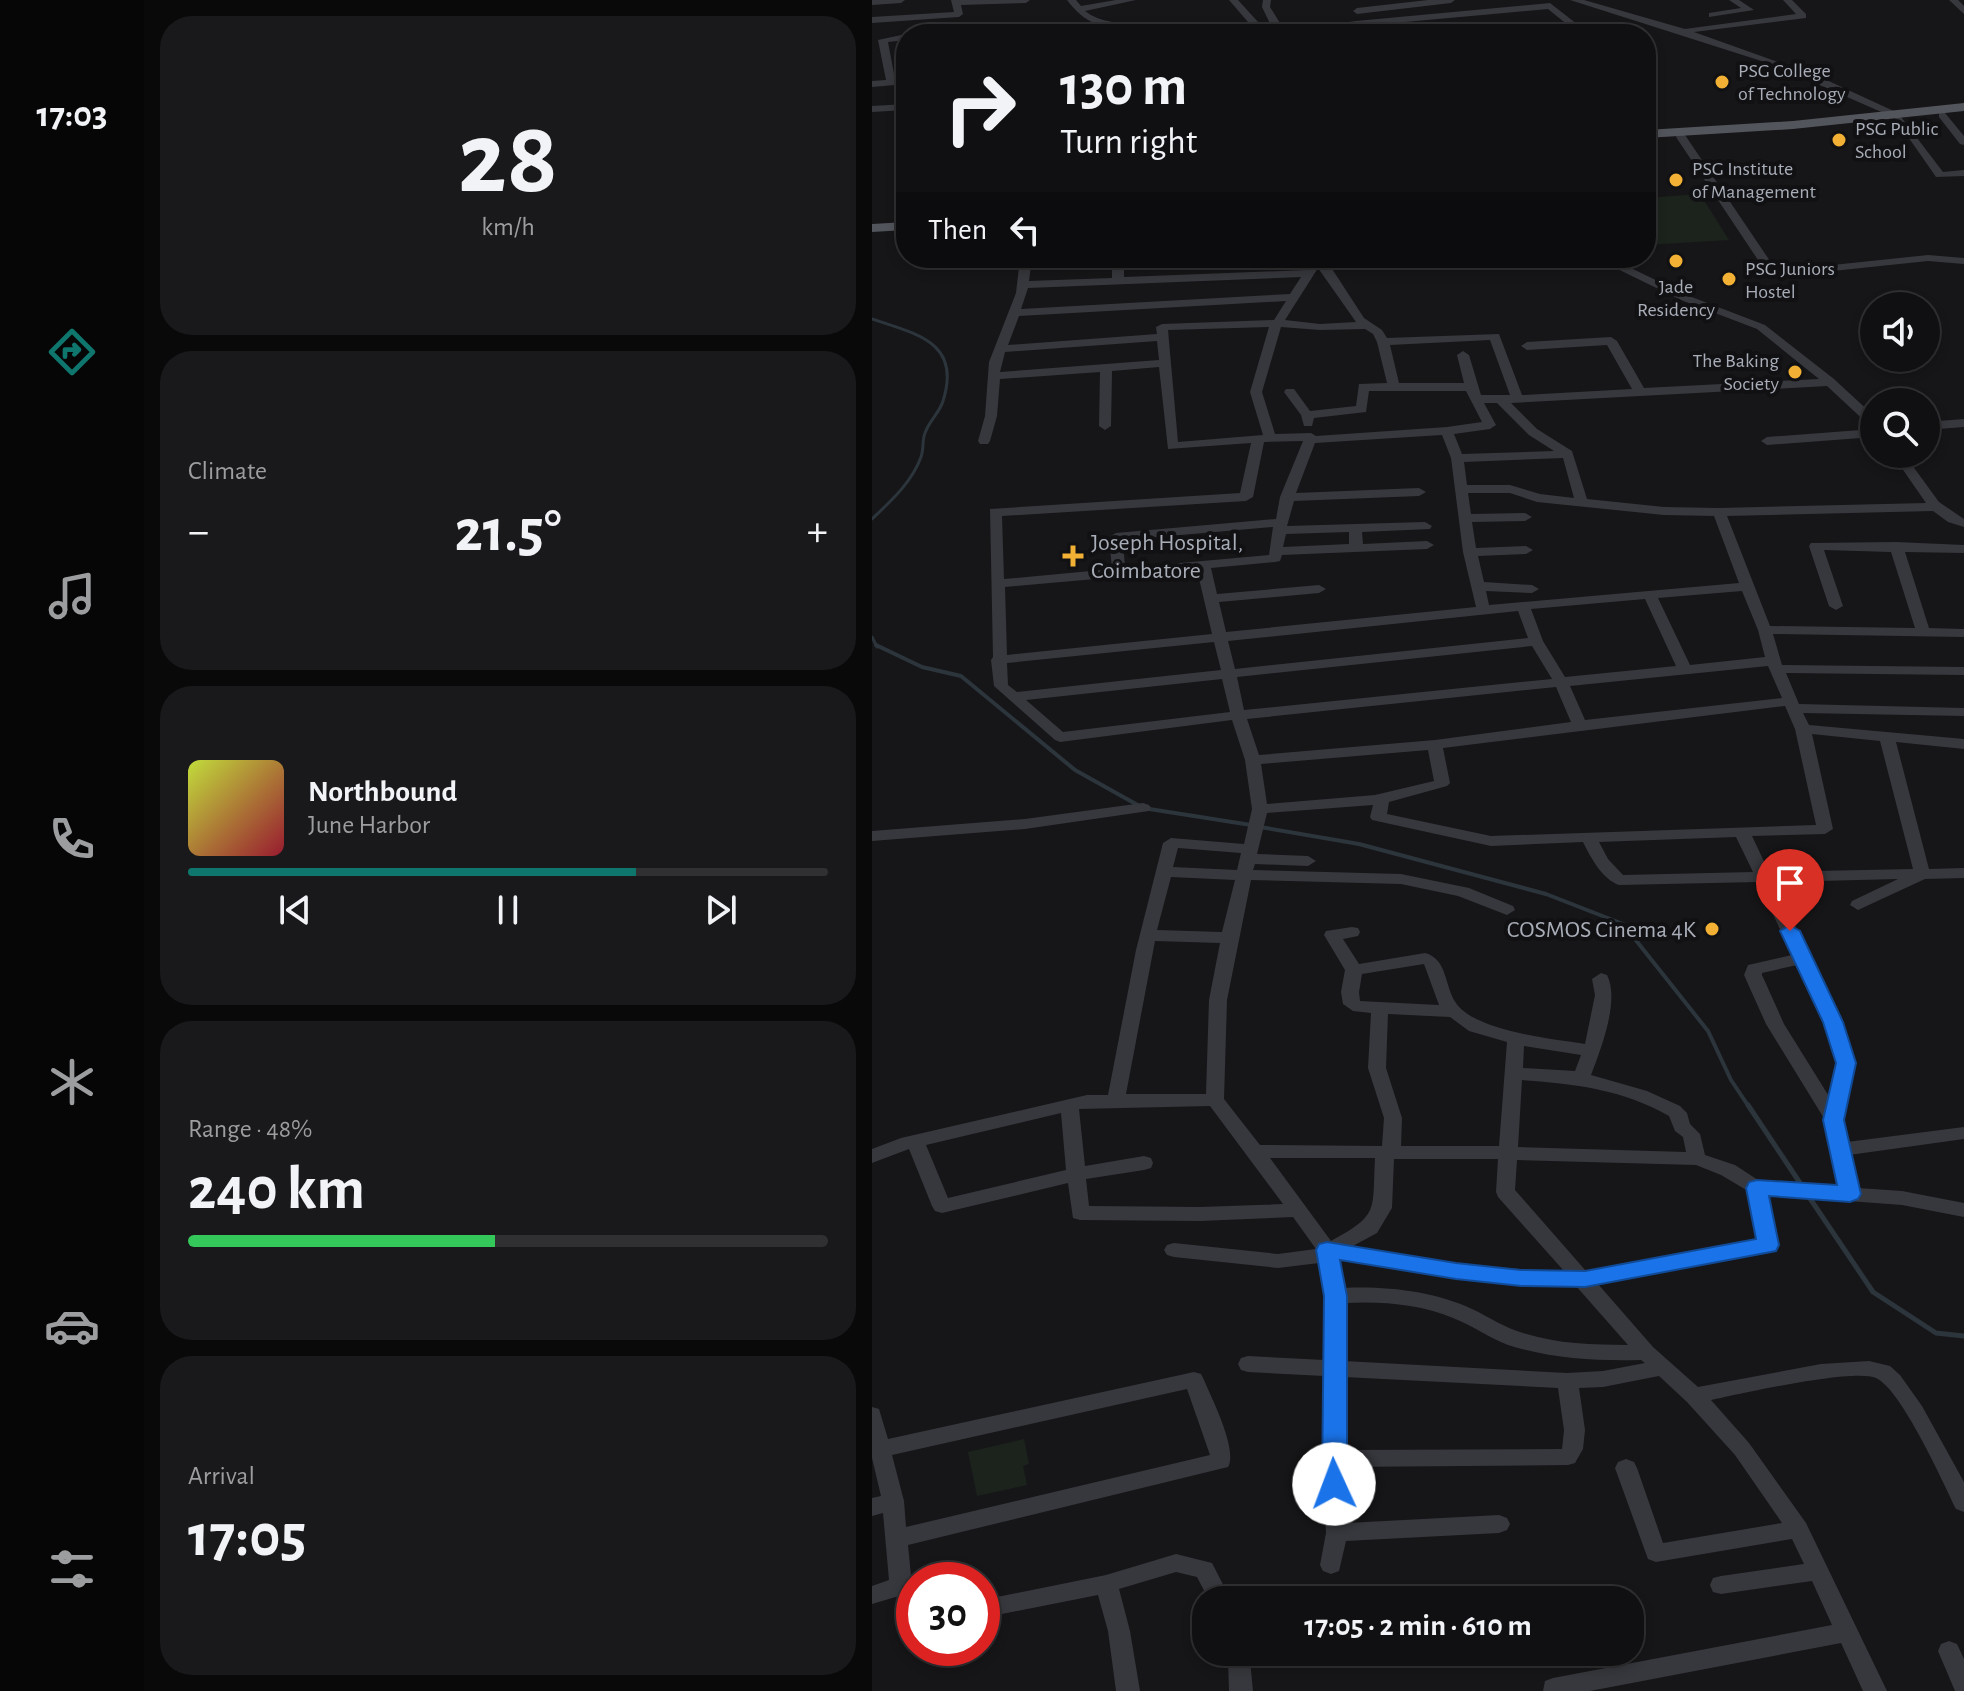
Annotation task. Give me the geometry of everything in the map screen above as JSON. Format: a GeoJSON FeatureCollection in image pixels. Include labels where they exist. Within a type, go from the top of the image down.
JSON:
{"type":"FeatureCollection","features":[{"type":"Feature","properties":{"kind":"main road"},"geometry":{"type":"LineString","coordinates":[[1656,137],[1964,110]]}},
{"type":"Feature","properties":{"kind":"main road"},"geometry":{"type":"LineString","coordinates":[[1656,136],[1942,115],[1964,110]]}},
{"type":"Feature","properties":{"kind":"main road"},"geometry":{"type":"LineString","coordinates":[[872,225],[896,224]]}},
{"type":"Feature","properties":{"kind":"street"},"geometry":{"type":"LineString","coordinates":[[872,2],[901,0]]}},
{"type":"Feature","properties":{"kind":"street"},"geometry":{"type":"LineString","coordinates":[[963,24],[955,2],[1026,0]]}},
{"type":"Feature","properties":{"kind":"street"},"geometry":{"type":"LineString","coordinates":[[1071,0],[1092,24]]}},
{"type":"Feature","properties":{"kind":"street"},"geometry":{"type":"LineString","coordinates":[[1267,0],[1266,7],[1276,24]]}},
{"type":"Feature","properties":{"kind":"street"},"geometry":{"type":"LineString","coordinates":[[1355,0],[1357,24]]}},
{"type":"Feature","properties":{"kind":"street"},"geometry":{"type":"LineString","coordinates":[[1357,11],[1451,0]]}},
{"type":"Feature","properties":{"kind":"street"},"geometry":{"type":"LineString","coordinates":[[1574,0],[1683,30],[1820,78],[1897,117],[1940,175],[1964,173]]}},
{"type":"Feature","properties":{"kind":"street"},"geometry":{"type":"LineString","coordinates":[[1659,24],[1750,10],[1733,0]]}},
{"type":"Feature","properties":{"kind":"street"},"geometry":{"type":"LineString","coordinates":[[1683,30],[1803,16],[1787,0]]}},
{"type":"Feature","properties":{"kind":"street"},"geometry":{"type":"LineString","coordinates":[[1953,0],[1964,11]]}},
{"type":"Feature","properties":{"kind":"street"},"geometry":{"type":"LineString","coordinates":[[1078,9],[1130,1],[1154,24]]}},
{"type":"Feature","properties":{"kind":"street"},"geometry":{"type":"LineString","coordinates":[[1233,1],[1254,24],[1274,20]]}},
{"type":"Feature","properties":{"kind":"street"},"geometry":{"type":"LineString","coordinates":[[1233,1],[1247,1]]}},
{"type":"Feature","properties":{"kind":"street"},"geometry":{"type":"LineString","coordinates":[[1392,24],[1550,6],[1572,24]]}},
{"type":"Feature","properties":{"kind":"street"},"geometry":{"type":"LineString","coordinates":[[872,20],[959,14]]}},
{"type":"Feature","properties":{"kind":"street"},"geometry":{"type":"LineString","coordinates":[[872,41],[896,38]]}},
{"type":"Feature","properties":{"kind":"street"},"geometry":{"type":"LineString","coordinates":[[883,40],[891,82]]}},
{"type":"Feature","properties":{"kind":"street"},"geometry":{"type":"LineString","coordinates":[[872,84],[896,82]]}},
{"type":"Feature","properties":{"kind":"street"},"geometry":{"type":"LineString","coordinates":[[872,109],[896,108]]}},
{"type":"Feature","properties":{"kind":"street"},"geometry":{"type":"LineString","coordinates":[[1942,115],[1964,142]]}},
{"type":"Feature","properties":{"kind":"street"},"geometry":{"type":"LineString","coordinates":[[1681,137],[1770,270],[1785,273],[1928,258],[1964,261]]}},
{"type":"Feature","properties":{"kind":"street"},"geometry":{"type":"LineString","coordinates":[[984,441],[991,416],[999,349],[1023,285],[1025,268]]}},
{"type":"Feature","properties":{"kind":"street"},"geometry":{"type":"LineString","coordinates":[[1118,268],[1118,280]]}},
{"type":"Feature","properties":{"kind":"street"},"geometry":{"type":"LineString","coordinates":[[1172,268],[1173,279]]}},
{"type":"Feature","properties":{"kind":"street"},"geometry":{"type":"LineString","coordinates":[[1313,268],[1272,331],[1256,392],[1264,438],[1246,497],[995,512],[1001,686],[1060,737],[1684,668],[1775,665],[1964,671]]}},
{"type":"Feature","properties":{"kind":"street"},"geometry":{"type":"LineString","coordinates":[[1324,268],[1360,320],[1378,332],[1394,387]]}},
{"type":"Feature","properties":{"kind":"street"},"geometry":{"type":"LineString","coordinates":[[1622,268],[1685,298],[1761,327],[1860,410]]}},
{"type":"Feature","properties":{"kind":"street"},"geometry":{"type":"LineString","coordinates":[[1023,285],[1310,273]]}},
{"type":"Feature","properties":{"kind":"street"},"geometry":{"type":"LineString","coordinates":[[1014,313],[1294,297]]}},
{"type":"Feature","properties":{"kind":"street"},"geometry":{"type":"LineString","coordinates":[[1368,325],[1320,327],[1277,323],[1162,327],[1172,446],[1264,438],[1447,431],[1522,419]]}},
{"type":"Feature","properties":{"kind":"street"},"geometry":{"type":"LineString","coordinates":[[1383,342],[1495,336],[1517,399]]}},
{"type":"Feature","properties":{"kind":"street"},"geometry":{"type":"LineString","coordinates":[[999,349],[1163,337]]}},
{"type":"Feature","properties":{"kind":"street"},"geometry":{"type":"LineString","coordinates":[[1527,346],[1611,341],[1640,393]]}},
{"type":"Feature","properties":{"kind":"street"},"geometry":{"type":"LineString","coordinates":[[1463,355],[1473,393],[1490,425]]}},
{"type":"Feature","properties":{"kind":"street"},"geometry":{"type":"LineString","coordinates":[[995,376],[1166,363]]}},
{"type":"Feature","properties":{"kind":"street"},"geometry":{"type":"LineString","coordinates":[[1105,426],[1106,368]]}},
{"type":"Feature","properties":{"kind":"street"},"geometry":{"type":"LineString","coordinates":[[1307,415],[1362,409],[1363,387],[1473,393],[1517,399],[1830,382]]}},
{"type":"Feature","properties":{"kind":"street"},"geometry":{"type":"LineString","coordinates":[[997,584],[1275,558],[1287,497],[1310,438],[1307,415],[1290,392]]}},
{"type":"Feature","properties":{"kind":"street"},"geometry":{"type":"LineString","coordinates":[[1500,399],[1533,432],[1568,454],[1581,501]]}},
{"type":"Feature","properties":{"kind":"street"},"geometry":{"type":"LineString","coordinates":[[1940,425],[1964,423]]}},
{"type":"Feature","properties":{"kind":"street"},"geometry":{"type":"LineString","coordinates":[[1447,431],[1457,458],[1470,552],[1483,608]]}},
{"type":"Feature","properties":{"kind":"street"},"geometry":{"type":"LineString","coordinates":[[1767,441],[1860,434]]}},
{"type":"Feature","properties":{"kind":"street"},"geometry":{"type":"LineString","coordinates":[[1457,458],[1568,454]]}},
{"type":"Feature","properties":{"kind":"street"},"geometry":{"type":"LineString","coordinates":[[1836,606],[1814,547],[1964,548],[1960,522],[1936,507],[1908,468]]}},
{"type":"Feature","properties":{"kind":"street"},"geometry":{"type":"LineString","coordinates":[[1461,489],[1510,489],[1527,491],[1537,498],[1664,511],[1936,507]]}},
{"type":"Feature","properties":{"kind":"street"},"geometry":{"type":"LineString","coordinates":[[1287,497],[1419,492]]}},
{"type":"Feature","properties":{"kind":"street"},"geometry":{"type":"LineString","coordinates":[[1382,799],[1378,817],[1491,841],[1825,829],[1803,729],[1775,665],[1765,630],[1719,512]]}},
{"type":"Feature","properties":{"kind":"street"},"geometry":{"type":"LineString","coordinates":[[1466,518],[1525,517]]}},
{"type":"Feature","properties":{"kind":"street"},"geometry":{"type":"LineString","coordinates":[[1119,573],[1116,537],[1279,526],[1425,526]]}},
{"type":"Feature","properties":{"kind":"street"},"geometry":{"type":"LineString","coordinates":[[1355,528],[1356,548]]}},
{"type":"Feature","properties":{"kind":"street"},"geometry":{"type":"LineString","coordinates":[[1276,551],[1427,545]]}},
{"type":"Feature","properties":{"kind":"street"},"geometry":{"type":"LineString","coordinates":[[1896,546],[1923,632]]}},
{"type":"Feature","properties":{"kind":"street"},"geometry":{"type":"LineString","coordinates":[[1470,552],[1526,550]]}},
{"type":"Feature","properties":{"kind":"street"},"geometry":{"type":"LineString","coordinates":[[1203,565],[1238,715],[1253,760],[1251,845],[1218,1000],[1215,1100],[1327,1250],[1335,1296],[1333,1459],[1337,1533],[1331,1565]]}},
{"type":"Feature","properties":{"kind":"street"},"geometry":{"type":"LineString","coordinates":[[1478,586],[1532,589]]}},
{"type":"Feature","properties":{"kind":"street"},"geometry":{"type":"LineString","coordinates":[[998,660],[1483,608],[1747,586]]}},
{"type":"Feature","properties":{"kind":"street"},"geometry":{"type":"LineString","coordinates":[[1211,599],[1319,589]]}},
{"type":"Feature","properties":{"kind":"street"},"geometry":{"type":"LineString","coordinates":[[1649,594],[1684,668]]}},
{"type":"Feature","properties":{"kind":"street"},"geometry":{"type":"LineString","coordinates":[[1523,606],[1536,641],[1561,682],[1580,725]]}},
{"type":"Feature","properties":{"kind":"street"},"geometry":{"type":"LineString","coordinates":[[1765,630],[1964,633]]}},
{"type":"Feature","properties":{"kind":"street"},"geometry":{"type":"LineString","coordinates":[[1014,697],[1536,641]]}},
{"type":"Feature","properties":{"kind":"street"},"geometry":{"type":"LineString","coordinates":[[1253,760],[1435,745],[1580,725],[1792,705],[1964,712]]}},
{"type":"Feature","properties":{"kind":"street"},"geometry":{"type":"LineString","coordinates":[[1803,729],[1964,744]]}},
{"type":"Feature","properties":{"kind":"street"},"geometry":{"type":"LineString","coordinates":[[1887,737],[1922,874]]}},
{"type":"Feature","properties":{"kind":"street"},"geometry":{"type":"LineString","coordinates":[[1165,872],[1382,799],[1417,793],[1442,783],[1435,745]]}},
{"type":"Feature","properties":{"kind":"street"},"geometry":{"type":"LineString","coordinates":[[872,836],[1025,824],[1143,808]]}},
{"type":"Feature","properties":{"kind":"street"},"geometry":{"type":"LineString","coordinates":[[1742,832],[1833,1022],[1846,1063],[1834,1120],[1850,1194]]}},
{"type":"Feature","properties":{"kind":"street"},"geometry":{"type":"LineString","coordinates":[[1589,838],[1601,861],[1619,880],[1964,873]]}},
{"type":"Feature","properties":{"kind":"street"},"geometry":{"type":"LineString","coordinates":[[1116,1099],[1148,935],[1171,843],[1251,845],[1438,885],[1507,910]]}},
{"type":"Feature","properties":{"kind":"street"},"geometry":{"type":"LineString","coordinates":[[1251,845],[1308,861]]}},
{"type":"Feature","properties":{"kind":"street"},"geometry":{"type":"LineString","coordinates":[[1858,905],[1922,874]]}},
{"type":"Feature","properties":{"kind":"street"},"geometry":{"type":"LineString","coordinates":[[1352,932],[1332,935],[1354,970],[1350,992],[1352,1004],[1450,1010],[1459,1013],[1475,1027],[1516,1039],[1592,1051]]}},
{"type":"Feature","properties":{"kind":"street"},"geometry":{"type":"LineString","coordinates":[[1148,935],[1229,938]]}},
{"type":"Feature","properties":{"kind":"street"},"geometry":{"type":"LineString","coordinates":[[1354,970],[1425,958],[1431,961],[1450,1010]]}},
{"type":"Feature","properties":{"kind":"street"},"geometry":{"type":"LineString","coordinates":[[1803,958],[1754,969],[1753,975],[1775,1024],[1834,1120]]}},
{"type":"Feature","properties":{"kind":"street"},"geometry":{"type":"LineString","coordinates":[[1581,1078],[1592,1051],[1603,1003],[1601,979]]}},
{"type":"Feature","properties":{"kind":"street"},"geometry":{"type":"LineString","coordinates":[[1174,1250],[1278,1261],[1318,1256],[1370,1228],[1382,1208],[1393,1118],[1377,1068],[1380,1008]]}},
{"type":"Feature","properties":{"kind":"street"},"geometry":{"type":"LineString","coordinates":[[1516,1039],[1505,1192],[1585,1279],[1646,1352],[1694,1396],[1742,1449],[1798,1529],[1875,1691]]}},
{"type":"Feature","properties":{"kind":"street"},"geometry":{"type":"LineString","coordinates":[[1512,1073],[1581,1078],[1641,1095],[1674,1110],[1678,1113],[1681,1127],[1691,1134],[1697,1159]]}},
{"type":"Feature","properties":{"kind":"street"},"geometry":{"type":"LineString","coordinates":[[872,1156],[915,1140],[1069,1105],[1116,1099],[1215,1100]]}},
{"type":"Feature","properties":{"kind":"street"},"geometry":{"type":"LineString","coordinates":[[1069,1105],[1080,1213],[1200,1214],[1298,1210]]}},
{"type":"Feature","properties":{"kind":"street"},"geometry":{"type":"LineString","coordinates":[[1839,1150],[1964,1133]]}},
{"type":"Feature","properties":{"kind":"street"},"geometry":{"type":"LineString","coordinates":[[915,1140],[942,1206],[1078,1174],[1144,1163]]}},
{"type":"Feature","properties":{"kind":"street"},"geometry":{"type":"LineString","coordinates":[[1255,1151],[1506,1153],[1697,1159],[1728,1170],[1757,1188],[1902,1198],[1964,1210]]}},
{"type":"Feature","properties":{"kind":"street"},"geometry":{"type":"LineString","coordinates":[[1327,1250],[1456,1271],[1521,1278],[1585,1279],[1768,1245],[1757,1188]]}},
{"type":"Feature","properties":{"kind":"street"},"geometry":{"type":"LineString","coordinates":[[1335,1296],[1370,1293],[1422,1301],[1458,1312],[1511,1337],[1563,1351],[1595,1354],[1646,1352]]}},
{"type":"Feature","properties":{"kind":"street"},"geometry":{"type":"LineString","coordinates":[[1248,1364],[1567,1381],[1603,1379],[1662,1368]]}},
{"type":"Feature","properties":{"kind":"street"},"geometry":{"type":"LineString","coordinates":[[1694,1396],[1817,1373],[1874,1369],[1885,1373],[1921,1421],[1964,1503]]}},
{"type":"Feature","properties":{"kind":"street"},"geometry":{"type":"LineString","coordinates":[[881,1449],[1194,1380],[1219,1446],[1221,1461],[899,1538]]}},
{"type":"Feature","properties":{"kind":"street"},"geometry":{"type":"LineString","coordinates":[[1333,1459],[1568,1457],[1573,1451],[1575,1435],[1567,1381]]}},
{"type":"Feature","properties":{"kind":"street"},"geometry":{"type":"LineString","coordinates":[[872,1415],[881,1449],[883,1504],[899,1538],[903,1562]]}},
{"type":"Feature","properties":{"kind":"street"},"geometry":{"type":"LineString","coordinates":[[1626,1468],[1656,1553],[1798,1529]]}},
{"type":"Feature","properties":{"kind":"street"},"geometry":{"type":"LineString","coordinates":[[1337,1533],[1499,1524]]}},
{"type":"Feature","properties":{"kind":"street"},"geometry":{"type":"LineString","coordinates":[[1000,1605],[1106,1584],[1176,1563],[1204,1570],[1213,1586]]}},
{"type":"Feature","properties":{"kind":"street"},"geometry":{"type":"LineString","coordinates":[[1721,1585],[1819,1571]]}},
{"type":"Feature","properties":{"kind":"street"},"geometry":{"type":"LineString","coordinates":[[1106,1584],[1119,1631],[1128,1691]]}},
{"type":"Feature","properties":{"kind":"street"},"geometry":{"type":"LineString","coordinates":[[872,1595],[896,1591]]}},
{"type":"Feature","properties":{"kind":"street"},"geometry":{"type":"LineString","coordinates":[[1553,1688],[1848,1632]]}},
{"type":"Feature","properties":{"kind":"street"},"geometry":{"type":"LineString","coordinates":[[1949,1651],[1964,1686]]}},
{"type":"Feature","properties":{"kind":"street"},"geometry":{"type":"LineString","coordinates":[[1239,1666],[1241,1691]]}},
{"type":"Feature","properties":{"kind":"shaded area"},"geometry":{"type":"Polygon","coordinates":[[[1700,194],[1729,240],[1656,244],[1656,197],[1700,194]]]}},
{"type":"Feature","properties":{"kind":"shaded area"},"geometry":{"type":"Polygon","coordinates":[[[1024,1439],[1029,1464],[1023,1466],[1027,1485],[977,1496],[968,1452],[1024,1439]]]}},
{"type":"Feature","properties":{"kind":"waterway"},"geometry":{"type":"LineString","coordinates":[[872,319],[919,336],[931,344],[946,365],[947,381],[942,405],[925,433],[917,466],[900,491],[872,519]]}},
{"type":"Feature","properties":{"kind":"waterway"},"geometry":{"type":"LineString","coordinates":[[872,637],[876,645]]}},
{"type":"Feature","properties":{"kind":"waterway"},"geometry":{"type":"LineString","coordinates":[[876,645],[922,667],[961,676],[1075,770],[1143,808],[1251,825]]}},
{"type":"Feature","properties":{"kind":"waterway"},"geometry":{"type":"LineString","coordinates":[[1260,827],[1359,844],[1546,894],[1623,924],[1708,1031],[1731,1080],[1749,1107]]}},
{"type":"Feature","properties":{"kind":"waterway"},"geometry":{"type":"LineString","coordinates":[[1748,1105],[1802,1186]]}},
{"type":"Feature","properties":{"kind":"waterway"},"geometry":{"type":"LineString","coordinates":[[1807,1194],[1873,1292],[1936,1333],[1964,1336]]}},
{"type":"Feature","properties":{"kind":"place","name":"PSG College of Technology"},"geometry":{"type":"Point","coordinates":[1722,82]}},
{"type":"Feature","properties":{"kind":"place","name":"PSG Public School"},"geometry":{"type":"Point","coordinates":[1839,140]}},
{"type":"Feature","properties":{"kind":"place","name":"PSG Institute of Management"},"geometry":{"type":"Point","coordinates":[1676,180]}},
{"type":"Feature","properties":{"kind":"place","name":"Jade Residency"},"geometry":{"type":"Point","coordinates":[1676,261]}},
{"type":"Feature","properties":{"kind":"place","name":"PSG Juniors Hostel"},"geometry":{"type":"Point","coordinates":[1729,279]}},
{"type":"Feature","properties":{"kind":"place","name":"The Baking Society"},"geometry":{"type":"Point","coordinates":[1795,372]}},
{"type":"Feature","properties":{"kind":"place","name":"Joseph Hospital, Coimbatore"},"geometry":{"type":"Point","coordinates":[1073,556]}},
{"type":"Feature","properties":{"kind":"place","name":"COSMOS Cinema 4K"},"geometry":{"type":"Point","coordinates":[1712,929]}},
{"type":"Feature","properties":{"kind":"route"},"geometry":{"type":"LineString","coordinates":[[1334,1484],[1335,1296],[1327,1250],[1456,1271],[1521,1278],[1585,1279],[1768,1245],[1757,1188],[1850,1194],[1834,1120],[1846,1063],[1833,1022],[1790,931]]}}]}
